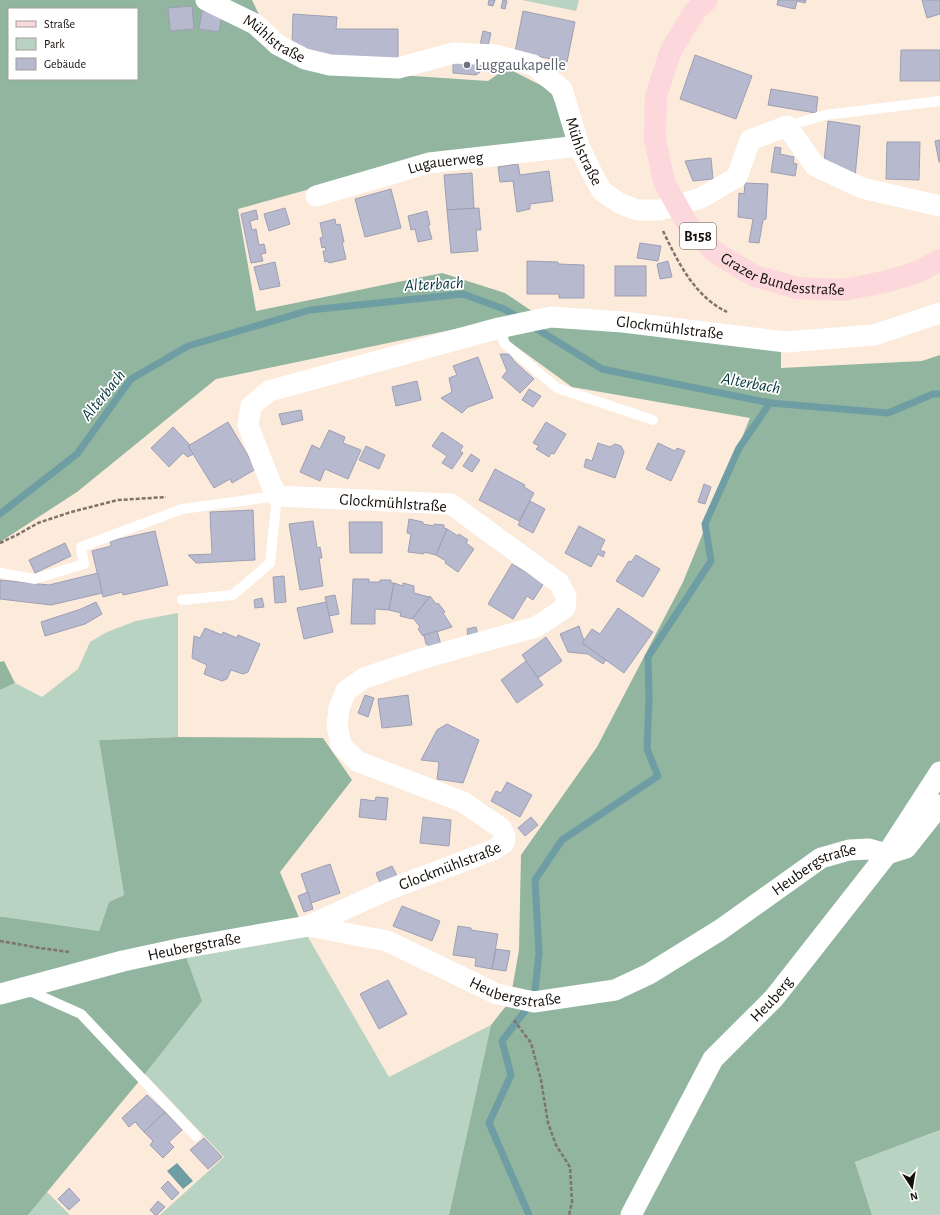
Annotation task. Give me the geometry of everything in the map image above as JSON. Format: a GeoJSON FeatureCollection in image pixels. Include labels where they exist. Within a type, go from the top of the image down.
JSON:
{"type":"FeatureCollection","features":[{"type":"Feature","properties":{"kind":"main road","name":"Grazer Bundesstraße"},"geometry":{"type":"LineString","coordinates":[[707,0],[695,11],[671,50],[656,96],[655,140],[668,208],[716,253],[755,276],[797,288],[844,290],[888,281],[918,272],[940,260]]}},
{"type":"Feature","properties":{"kind":"street","name":"Mühlstraße"},"geometry":{"type":"LineString","coordinates":[[206,0],[255,24],[278,45],[285,49],[305,59],[330,65],[398,68],[454,53],[495,55],[533,65],[562,89],[579,146],[602,191],[619,203],[637,210],[668,208],[702,198],[737,177],[750,140],[787,126]]}},
{"type":"Feature","properties":{"kind":"street"},"geometry":{"type":"LineString","coordinates":[[787,126],[815,166],[862,188],[940,206]]}},
{"type":"Feature","properties":{"kind":"street","name":"Lugauerweg"},"geometry":{"type":"LineString","coordinates":[[316,196],[429,163],[579,146]]}},
{"type":"Feature","properties":{"kind":"street","name":"Glockmühlstraße"},"geometry":{"type":"LineString","coordinates":[[308,926],[385,891],[493,850],[504,843],[505,836],[501,828],[462,802],[357,761],[341,745],[337,725],[339,708],[346,691],[364,678],[424,658],[536,627],[565,608],[566,596],[559,583],[451,504],[277,496],[248,425],[251,406],[269,391],[499,328],[551,317],[623,322],[786,342],[874,335],[940,313]]}},
{"type":"Feature","properties":{"kind":"street"},"geometry":{"type":"LineString","coordinates":[[887,854],[940,772]]}},
{"type":"Feature","properties":{"kind":"street"},"geometry":{"type":"LineString","coordinates":[[887,854],[906,848],[940,805]]}},
{"type":"Feature","properties":{"kind":"street","name":"Heubergstraße"},"geometry":{"type":"LineString","coordinates":[[0,994],[123,961],[308,926],[387,941],[496,994],[534,1002],[615,990],[649,974],[720,930],[821,858],[849,850],[869,849],[887,854]]}},
{"type":"Feature","properties":{"kind":"street","name":"Heuberg"},"geometry":{"type":"LineString","coordinates":[[631,1215],[713,1059],[774,998],[887,854]]}},
{"type":"Feature","properties":{"kind":"lane"},"geometry":{"type":"LineString","coordinates":[[787,126],[825,115],[940,101]]}},
{"type":"Feature","properties":{"kind":"lane"},"geometry":{"type":"LineString","coordinates":[[499,328],[505,344],[557,388],[653,420]]}},
{"type":"Feature","properties":{"kind":"lane"},"geometry":{"type":"LineString","coordinates":[[1,573],[35,579],[84,564],[80,547],[182,509],[277,496],[270,563],[233,595],[182,600]]}},
{"type":"Feature","properties":{"kind":"lane"},"geometry":{"type":"LineString","coordinates":[[23,988],[81,1014],[196,1136]]}},
{"type":"Feature","properties":{"kind":"path"},"geometry":{"type":"LineString","coordinates":[[668,208],[658,221],[680,265],[703,296],[719,308],[732,314]]}},
{"type":"Feature","properties":{"kind":"path"},"geometry":{"type":"LineString","coordinates":[[0,543],[18,535],[38,523],[71,512],[118,500],[170,497]]}},
{"type":"Feature","properties":{"kind":"path"},"geometry":{"type":"LineString","coordinates":[[0,941],[76,953]]}},
{"type":"Feature","properties":{"kind":"path"},"geometry":{"type":"LineString","coordinates":[[496,994],[531,1043],[541,1080],[548,1123],[556,1145],[570,1167],[572,1202],[569,1215]]}},
{"type":"Feature","properties":{"kind":"green space"},"geometry":{"type":"Polygon","coordinates":[[[0,0],[252,0],[279,56],[398,75],[488,81],[507,68],[550,90],[570,137],[426,157],[238,209],[256,311],[442,273],[505,293],[545,320],[781,347],[781,368],[922,361],[940,355],[940,1130],[855,1162],[872,1215],[449,1215],[491,1025],[510,1001],[519,950],[521,855],[597,747],[683,582],[750,418],[572,387],[484,323],[216,379],[77,492],[0,542],[0,0]]]}},
{"type":"Feature","properties":{"kind":"green space"},"geometry":{"type":"Polygon","coordinates":[[[522,0],[579,0],[576,11],[522,0]]]}},
{"type":"Feature","properties":{"kind":"green space"},"geometry":{"type":"Polygon","coordinates":[[[178,613],[178,737],[99,740],[124,895],[109,902],[99,931],[0,917],[0,690],[15,683],[42,697],[78,669],[90,642],[107,632],[136,621],[178,613]]]}},
{"type":"Feature","properties":{"kind":"green space"},"geometry":{"type":"Polygon","coordinates":[[[4,661],[15,683],[0,690],[0,662],[4,661]]]}},
{"type":"Feature","properties":{"kind":"green space"},"geometry":{"type":"Polygon","coordinates":[[[178,737],[323,738],[352,780],[280,872],[305,932],[185,954],[202,1001],[145,1074],[28,1215],[0,1215],[0,917],[99,931],[109,902],[124,895],[99,740],[178,737]]]}},
{"type":"Feature","properties":{"kind":"green space"},"geometry":{"type":"Polygon","coordinates":[[[305,932],[389,1077],[491,1025],[449,1215],[160,1215],[224,1157],[145,1074],[201,1001],[185,954],[305,932]]]}},
{"type":"Feature","properties":{"kind":"green space"},"geometry":{"type":"Polygon","coordinates":[[[940,1130],[940,1215],[872,1215],[855,1162],[940,1130]]]}},
{"type":"Feature","properties":{"kind":"green space"},"geometry":{"type":"Polygon","coordinates":[[[47,1192],[70,1215],[28,1215],[47,1192]]]}},
{"type":"Feature","properties":{"kind":"water"},"geometry":{"type":"Polygon","coordinates":[[[177,1163],[193,1181],[183,1189],[167,1171],[177,1163]]]}},
{"type":"Feature","properties":{"kind":"building"},"geometry":{"type":"Polygon","coordinates":[[[489,0],[495,0],[493,6],[488,5],[489,0]]]}},
{"type":"Feature","properties":{"kind":"building"},"geometry":{"type":"Polygon","coordinates":[[[503,0],[507,1],[505,9],[501,8],[503,0]]]}},
{"type":"Feature","properties":{"kind":"building"},"geometry":{"type":"Polygon","coordinates":[[[778,0],[806,0],[805,3],[797,1],[795,9],[777,5],[778,0]]]}},
{"type":"Feature","properties":{"kind":"building"},"geometry":{"type":"Polygon","coordinates":[[[922,0],[940,0],[940,14],[927,18],[922,0]]]}},
{"type":"Feature","properties":{"kind":"building"},"geometry":{"type":"Polygon","coordinates":[[[192,6],[194,29],[170,31],[168,8],[192,6]]]}},
{"type":"Feature","properties":{"kind":"building"},"geometry":{"type":"Polygon","coordinates":[[[202,11],[222,14],[219,32],[199,29],[202,11]]]}},
{"type":"Feature","properties":{"kind":"building"},"geometry":{"type":"Polygon","coordinates":[[[523,11],[575,22],[567,62],[515,52],[523,11]]]}},
{"type":"Feature","properties":{"kind":"building"},"geometry":{"type":"Polygon","coordinates":[[[293,14],[337,17],[336,29],[398,29],[398,59],[315,56],[292,45],[293,14]]]}},
{"type":"Feature","properties":{"kind":"building"},"geometry":{"type":"Polygon","coordinates":[[[483,31],[491,33],[488,46],[480,45],[483,31]]]}},
{"type":"Feature","properties":{"kind":"building"},"geometry":{"type":"Polygon","coordinates":[[[901,50],[940,50],[940,81],[900,81],[901,50]]]}},
{"type":"Feature","properties":{"kind":"building"},"geometry":{"type":"Polygon","coordinates":[[[695,55],[752,76],[736,119],[680,99],[695,55]]]}},
{"type":"Feature","properties":{"kind":"building","name":"Luggaukapelle"},"geometry":{"type":"Polygon","coordinates":[[[453,59],[480,63],[482,68],[476,75],[453,73],[453,59]]]}},
{"type":"Feature","properties":{"kind":"building"},"geometry":{"type":"Polygon","coordinates":[[[771,89],[818,97],[816,113],[768,105],[771,89]]]}},
{"type":"Feature","properties":{"kind":"building"},"geometry":{"type":"Polygon","coordinates":[[[828,121],[860,126],[855,177],[824,162],[828,121]]]}},
{"type":"Feature","properties":{"kind":"building"},"geometry":{"type":"Polygon","coordinates":[[[940,140],[940,162],[939,162],[935,141],[940,140]]]}},
{"type":"Feature","properties":{"kind":"building"},"geometry":{"type":"Polygon","coordinates":[[[887,142],[920,142],[919,180],[886,179],[887,142]]]}},
{"type":"Feature","properties":{"kind":"building"},"geometry":{"type":"Polygon","coordinates":[[[775,147],[781,148],[780,154],[794,157],[793,163],[797,164],[795,176],[771,172],[775,147]]]}},
{"type":"Feature","properties":{"kind":"building"},"geometry":{"type":"Polygon","coordinates":[[[711,158],[713,179],[693,181],[685,161],[711,158]]]}},
{"type":"Feature","properties":{"kind":"building"},"geometry":{"type":"Polygon","coordinates":[[[518,164],[520,175],[549,171],[553,201],[530,204],[530,209],[517,212],[513,181],[500,182],[498,167],[518,164]]]}},
{"type":"Feature","properties":{"kind":"building"},"geometry":{"type":"Polygon","coordinates":[[[472,173],[474,208],[447,210],[444,175],[472,173]]]}},
{"type":"Feature","properties":{"kind":"building"},"geometry":{"type":"Polygon","coordinates":[[[745,183],[768,184],[766,219],[763,220],[759,243],[749,242],[753,219],[738,217],[739,193],[744,194],[745,183]]]}},
{"type":"Feature","properties":{"kind":"building"},"geometry":{"type":"Polygon","coordinates":[[[391,189],[401,228],[365,237],[355,199],[391,189]]]}},
{"type":"Feature","properties":{"kind":"building"},"geometry":{"type":"Polygon","coordinates":[[[285,208],[290,224],[269,231],[264,214],[285,208]]]}},
{"type":"Feature","properties":{"kind":"building"},"geometry":{"type":"Polygon","coordinates":[[[479,208],[481,230],[476,230],[478,251],[451,253],[447,210],[479,208]]]}},
{"type":"Feature","properties":{"kind":"building"},"geometry":{"type":"Polygon","coordinates":[[[256,210],[258,219],[250,221],[252,230],[256,229],[259,245],[264,244],[266,253],[261,254],[263,261],[251,263],[241,214],[256,210]]]}},
{"type":"Feature","properties":{"kind":"building"},"geometry":{"type":"Polygon","coordinates":[[[427,211],[430,225],[428,225],[432,239],[418,242],[415,229],[411,230],[408,216],[427,211]]]}},
{"type":"Feature","properties":{"kind":"building"},"geometry":{"type":"Polygon","coordinates":[[[335,219],[336,225],[340,224],[346,259],[329,263],[328,261],[325,262],[323,251],[326,251],[325,247],[322,248],[320,238],[323,237],[320,223],[335,219]]]}},
{"type":"Feature","properties":{"kind":"building"},"geometry":{"type":"Polygon","coordinates":[[[640,243],[661,246],[658,261],[637,258],[640,243]]]}},
{"type":"Feature","properties":{"kind":"building"},"geometry":{"type":"Polygon","coordinates":[[[527,261],[584,265],[584,298],[559,298],[559,294],[527,294],[527,261]]]}},
{"type":"Feature","properties":{"kind":"building"},"geometry":{"type":"Polygon","coordinates":[[[668,261],[672,277],[660,279],[657,264],[668,261]]]}},
{"type":"Feature","properties":{"kind":"building"},"geometry":{"type":"Polygon","coordinates":[[[275,262],[280,286],[260,290],[254,267],[275,262]]]}},
{"type":"Feature","properties":{"kind":"building"},"geometry":{"type":"Polygon","coordinates":[[[615,266],[646,266],[646,296],[615,296],[615,266]]]}},
{"type":"Feature","properties":{"kind":"building"},"geometry":{"type":"Polygon","coordinates":[[[500,354],[509,354],[515,362],[534,379],[520,393],[502,377],[507,371],[500,354]]]}},
{"type":"Feature","properties":{"kind":"building"},"geometry":{"type":"Polygon","coordinates":[[[478,357],[493,398],[468,407],[462,413],[441,398],[452,392],[449,378],[457,375],[453,366],[478,357]]]}},
{"type":"Feature","properties":{"kind":"building"},"geometry":{"type":"Polygon","coordinates":[[[417,381],[421,400],[396,406],[392,387],[417,381]]]}},
{"type":"Feature","properties":{"kind":"building"},"geometry":{"type":"Polygon","coordinates":[[[529,389],[541,396],[533,407],[522,400],[529,389]]]}},
{"type":"Feature","properties":{"kind":"building"},"geometry":{"type":"Polygon","coordinates":[[[301,410],[303,420],[282,425],[279,414],[301,410]]]}},
{"type":"Feature","properties":{"kind":"building"},"geometry":{"type":"Polygon","coordinates":[[[228,422],[256,469],[232,483],[230,479],[214,488],[188,446],[228,422]]]}},
{"type":"Feature","properties":{"kind":"building"},"geometry":{"type":"Polygon","coordinates":[[[546,422],[566,434],[554,454],[551,453],[549,457],[536,449],[539,446],[533,443],[546,422]]]}},
{"type":"Feature","properties":{"kind":"building"},"geometry":{"type":"Polygon","coordinates":[[[173,427],[190,445],[188,446],[193,454],[188,457],[183,453],[169,467],[151,448],[173,427]]]}},
{"type":"Feature","properties":{"kind":"building"},"geometry":{"type":"Polygon","coordinates":[[[329,430],[345,437],[343,443],[361,450],[348,479],[325,469],[320,481],[300,472],[312,445],[320,449],[329,430]]]}},
{"type":"Feature","properties":{"kind":"building"},"geometry":{"type":"Polygon","coordinates":[[[442,432],[463,446],[460,451],[463,453],[452,469],[442,463],[447,456],[432,446],[442,432]]]}},
{"type":"Feature","properties":{"kind":"building"},"geometry":{"type":"Polygon","coordinates":[[[598,443],[610,447],[615,444],[621,446],[624,452],[615,478],[584,467],[586,459],[592,461],[598,443]]]}},
{"type":"Feature","properties":{"kind":"building"},"geometry":{"type":"Polygon","coordinates":[[[658,443],[675,451],[677,448],[685,451],[671,481],[646,469],[658,443]]]}},
{"type":"Feature","properties":{"kind":"building"},"geometry":{"type":"Polygon","coordinates":[[[366,446],[385,455],[379,469],[359,460],[366,446]]]}},
{"type":"Feature","properties":{"kind":"building"},"geometry":{"type":"Polygon","coordinates":[[[471,454],[480,460],[472,472],[463,466],[471,454]]]}},
{"type":"Feature","properties":{"kind":"building"},"geometry":{"type":"Polygon","coordinates":[[[495,469],[525,485],[524,487],[534,493],[519,521],[479,500],[495,469]]]}},
{"type":"Feature","properties":{"kind":"building"},"geometry":{"type":"Polygon","coordinates":[[[704,484],[711,487],[705,504],[698,502],[704,484]]]}},
{"type":"Feature","properties":{"kind":"building"},"geometry":{"type":"Polygon","coordinates":[[[530,501],[545,509],[533,533],[518,525],[530,501]]]}},
{"type":"Feature","properties":{"kind":"building"},"geometry":{"type":"Polygon","coordinates":[[[253,510],[255,560],[196,563],[188,555],[212,554],[210,512],[253,510]]]}},
{"type":"Feature","properties":{"kind":"building"},"geometry":{"type":"Polygon","coordinates":[[[409,519],[434,526],[434,524],[444,525],[444,528],[447,529],[436,555],[424,552],[424,554],[408,552],[411,534],[407,533],[409,519]]]}},
{"type":"Feature","properties":{"kind":"building"},"geometry":{"type":"Polygon","coordinates":[[[313,521],[317,548],[320,547],[322,558],[319,558],[323,586],[300,590],[289,524],[313,521]]]}},
{"type":"Feature","properties":{"kind":"building"},"geometry":{"type":"Polygon","coordinates":[[[349,522],[382,522],[382,553],[350,553],[349,522]]]}},
{"type":"Feature","properties":{"kind":"building"},"geometry":{"type":"Polygon","coordinates":[[[579,526],[605,540],[600,550],[605,552],[603,557],[598,554],[591,567],[565,553],[579,526]]]}},
{"type":"Feature","properties":{"kind":"building"},"geometry":{"type":"Polygon","coordinates":[[[447,529],[468,540],[466,543],[474,549],[458,572],[445,563],[446,561],[436,555],[447,529]]]}},
{"type":"Feature","properties":{"kind":"building"},"geometry":{"type":"Polygon","coordinates":[[[155,531],[168,585],[123,595],[122,592],[103,597],[92,551],[111,546],[110,541],[155,531]]]}},
{"type":"Feature","properties":{"kind":"building"},"geometry":{"type":"Polygon","coordinates":[[[65,543],[71,556],[35,573],[29,560],[65,543]]]}},
{"type":"Feature","properties":{"kind":"building"},"geometry":{"type":"Polygon","coordinates":[[[636,555],[660,569],[643,597],[616,581],[629,561],[631,562],[636,555]]]}},
{"type":"Feature","properties":{"kind":"building"},"geometry":{"type":"Polygon","coordinates":[[[512,564],[544,583],[533,600],[527,596],[513,619],[488,604],[512,564]]]}},
{"type":"Feature","properties":{"kind":"building"},"geometry":{"type":"Polygon","coordinates":[[[98,573],[102,593],[51,605],[0,599],[0,580],[49,585],[98,573]]]}},
{"type":"Feature","properties":{"kind":"building"},"geometry":{"type":"Polygon","coordinates":[[[284,576],[286,602],[275,603],[273,577],[284,576]]]}},
{"type":"Feature","properties":{"kind":"building"},"geometry":{"type":"Polygon","coordinates":[[[353,579],[369,579],[369,582],[391,580],[391,583],[394,583],[389,610],[375,609],[375,624],[351,624],[353,579]]]}},
{"type":"Feature","properties":{"kind":"building"},"geometry":{"type":"Polygon","coordinates":[[[394,583],[403,586],[403,583],[414,586],[414,593],[429,597],[412,619],[400,616],[401,613],[389,610],[394,583]]]}},
{"type":"Feature","properties":{"kind":"building"},"geometry":{"type":"Polygon","coordinates":[[[335,595],[339,614],[329,616],[325,597],[335,595]]]}},
{"type":"Feature","properties":{"kind":"building"},"geometry":{"type":"Polygon","coordinates":[[[430,596],[445,612],[443,613],[452,627],[423,636],[418,629],[420,627],[413,618],[430,596]]]}},
{"type":"Feature","properties":{"kind":"building"},"geometry":{"type":"Polygon","coordinates":[[[262,598],[264,607],[255,608],[254,600],[262,598]]]}},
{"type":"Feature","properties":{"kind":"building"},"geometry":{"type":"Polygon","coordinates":[[[96,602],[102,614],[85,624],[45,636],[41,622],[81,609],[96,602]]]}},
{"type":"Feature","properties":{"kind":"building"},"geometry":{"type":"Polygon","coordinates":[[[326,602],[333,632],[304,639],[297,608],[326,602]]]}},
{"type":"Feature","properties":{"kind":"building"},"geometry":{"type":"Polygon","coordinates":[[[618,608],[653,632],[624,673],[582,643],[592,629],[600,634],[618,608]]]}},
{"type":"Feature","properties":{"kind":"building"},"geometry":{"type":"Polygon","coordinates":[[[579,626],[584,641],[582,643],[606,660],[603,664],[588,654],[568,652],[560,634],[579,626]]]}},
{"type":"Feature","properties":{"kind":"building"},"geometry":{"type":"Polygon","coordinates":[[[476,627],[478,635],[468,637],[467,629],[476,627]]]}},
{"type":"Feature","properties":{"kind":"building"},"geometry":{"type":"Polygon","coordinates":[[[205,628],[222,635],[223,632],[237,638],[238,635],[260,644],[248,672],[243,674],[231,670],[227,679],[222,681],[204,674],[207,665],[192,658],[194,636],[200,638],[205,628]]]}},
{"type":"Feature","properties":{"kind":"building"},"geometry":{"type":"Polygon","coordinates":[[[437,631],[441,645],[432,647],[426,644],[424,635],[437,631]]]}},
{"type":"Feature","properties":{"kind":"building"},"geometry":{"type":"Polygon","coordinates":[[[546,637],[562,661],[538,678],[522,655],[546,637]]]}},
{"type":"Feature","properties":{"kind":"building"},"geometry":{"type":"Polygon","coordinates":[[[526,661],[543,685],[517,703],[501,680],[526,661]]]}},
{"type":"Feature","properties":{"kind":"building"},"geometry":{"type":"Polygon","coordinates":[[[365,695],[374,698],[368,717],[358,713],[365,695]]]}},
{"type":"Feature","properties":{"kind":"building"},"geometry":{"type":"Polygon","coordinates":[[[408,695],[412,725],[382,728],[378,699],[408,695]]]}},
{"type":"Feature","properties":{"kind":"building"},"geometry":{"type":"Polygon","coordinates":[[[447,724],[479,740],[463,783],[437,779],[439,762],[421,760],[437,730],[447,724]]]}},
{"type":"Feature","properties":{"kind":"building"},"geometry":{"type":"Polygon","coordinates":[[[507,782],[532,795],[520,817],[491,801],[496,791],[501,793],[507,782]]]}},
{"type":"Feature","properties":{"kind":"building"},"geometry":{"type":"Polygon","coordinates":[[[376,797],[388,798],[386,820],[359,817],[361,799],[375,801],[376,797]]]}},
{"type":"Feature","properties":{"kind":"building"},"geometry":{"type":"Polygon","coordinates":[[[423,817],[451,820],[449,846],[420,843],[423,817]]]}},
{"type":"Feature","properties":{"kind":"building"},"geometry":{"type":"Polygon","coordinates":[[[531,817],[538,825],[525,836],[518,828],[531,817]]]}},
{"type":"Feature","properties":{"kind":"building"},"geometry":{"type":"Polygon","coordinates":[[[330,864],[340,893],[311,903],[301,874],[330,864]]]}},
{"type":"Feature","properties":{"kind":"building"},"geometry":{"type":"Polygon","coordinates":[[[392,866],[397,876],[380,883],[376,873],[392,866]]]}},
{"type":"Feature","properties":{"kind":"building"},"geometry":{"type":"Polygon","coordinates":[[[308,892],[313,909],[304,912],[298,896],[308,892]]]}},
{"type":"Feature","properties":{"kind":"building"},"geometry":{"type":"Polygon","coordinates":[[[402,906],[440,921],[432,941],[393,926],[402,906]]]}},
{"type":"Feature","properties":{"kind":"building"},"geometry":{"type":"Polygon","coordinates":[[[458,926],[471,928],[471,930],[498,934],[492,969],[475,966],[476,958],[453,955],[458,926]]]}},
{"type":"Feature","properties":{"kind":"building"},"geometry":{"type":"Polygon","coordinates":[[[496,949],[510,951],[506,971],[492,969],[496,949]]]}},
{"type":"Feature","properties":{"kind":"building"},"geometry":{"type":"Polygon","coordinates":[[[388,980],[407,1014],[379,1029],[360,994],[388,980]]]}},
{"type":"Feature","properties":{"kind":"building"},"geometry":{"type":"Polygon","coordinates":[[[147,1095],[165,1112],[144,1132],[135,1122],[129,1127],[122,1118],[147,1095]]]}},
{"type":"Feature","properties":{"kind":"building"},"geometry":{"type":"Polygon","coordinates":[[[165,1112],[182,1130],[169,1142],[174,1147],[163,1158],[150,1145],[153,1141],[144,1132],[165,1112]]]}},
{"type":"Feature","properties":{"kind":"building"},"geometry":{"type":"Polygon","coordinates":[[[204,1138],[222,1157],[208,1169],[190,1150],[204,1138]]]}},
{"type":"Feature","properties":{"kind":"building"},"geometry":{"type":"Polygon","coordinates":[[[168,1181],[179,1193],[172,1200],[161,1188],[168,1181]]]}},
{"type":"Feature","properties":{"kind":"building"},"geometry":{"type":"Polygon","coordinates":[[[69,1188],[80,1200],[69,1210],[58,1199],[69,1188]]]}},
{"type":"Feature","properties":{"kind":"building"},"geometry":{"type":"Polygon","coordinates":[[[158,1201],[165,1207],[157,1215],[155,1215],[150,1210],[158,1201]]]}},
{"type":"Feature","properties":{"kind":"waterway","name":"Alterbach"},"geometry":{"type":"LineString","coordinates":[[0,514],[77,454],[131,379],[188,346],[310,310],[463,294],[504,309],[521,319]]}},
{"type":"Feature","properties":{"kind":"waterway","name":"Alterbach"},"geometry":{"type":"LineString","coordinates":[[532,326],[602,369],[770,403],[888,413],[933,394],[940,394]]}},
{"type":"Feature","properties":{"kind":"waterway"},"geometry":{"type":"LineString","coordinates":[[535,991],[539,953],[535,880],[562,840],[658,776],[647,749],[649,698],[648,657],[711,561],[705,524],[739,448],[770,403]]}},
{"type":"Feature","properties":{"kind":"waterway"},"geometry":{"type":"LineString","coordinates":[[525,1011],[502,1041],[511,1075],[489,1123],[529,1215]]}},
{"type":"Feature","properties":{"kind":"place","name":"Luggaukapelle"},"geometry":{"type":"Point","coordinates":[467,65]}}]}
